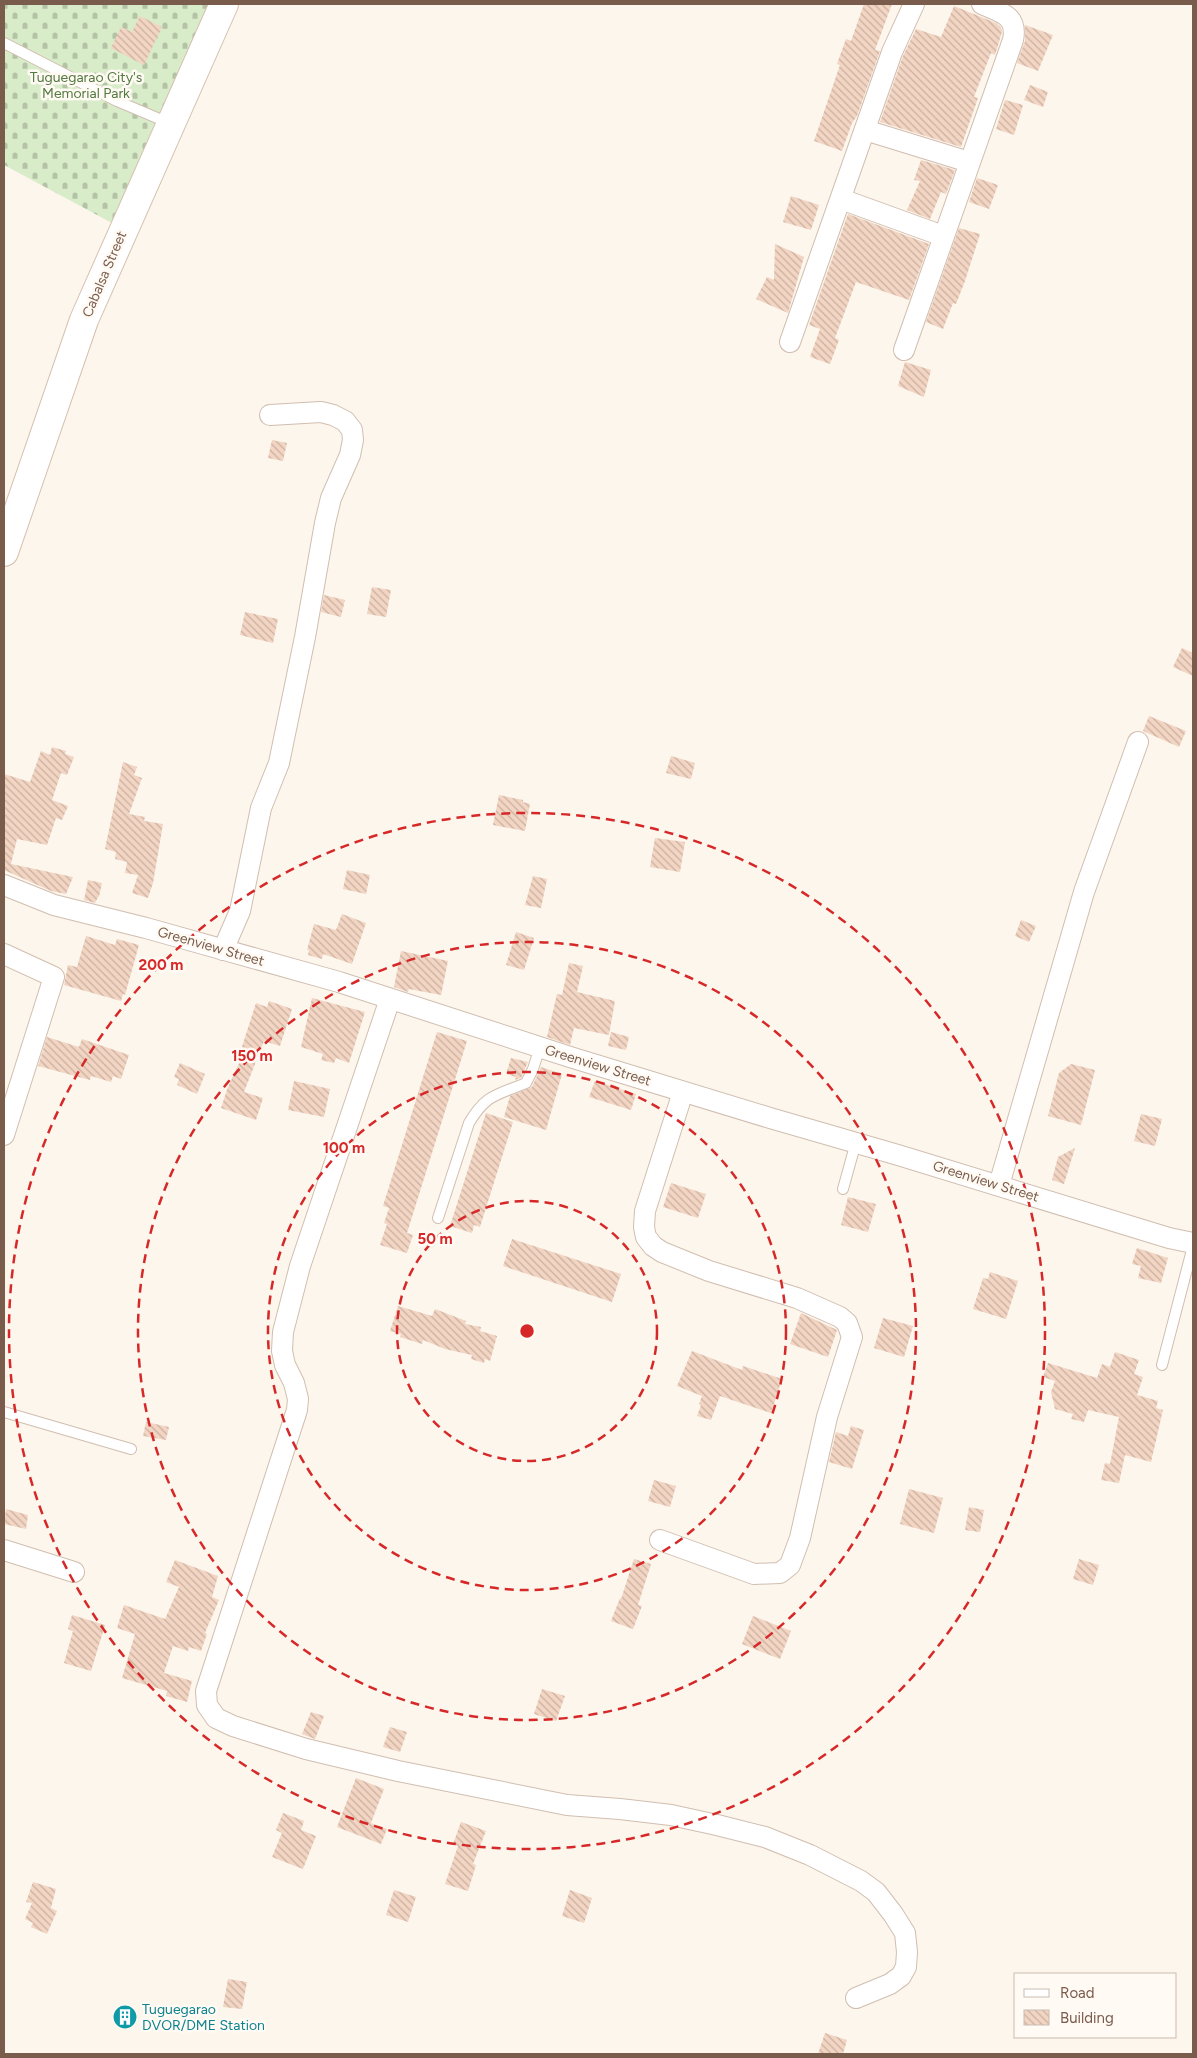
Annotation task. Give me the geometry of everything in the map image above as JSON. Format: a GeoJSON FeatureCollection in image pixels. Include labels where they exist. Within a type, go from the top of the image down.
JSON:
{"type":"FeatureCollection","features":[{"type":"Feature","properties":{"kind":"street","name":"Cabalsa Street"},"geometry":{"type":"LineString","coordinates":[[4,552],[84,320],[224,4]]}},
{"type":"Feature","properties":{"kind":"street"},"geometry":{"type":"LineString","coordinates":[[790,342],[892,52],[914,4]]}},
{"type":"Feature","properties":{"kind":"street"},"geometry":{"type":"LineString","coordinates":[[904,350],[1014,32],[1012,20],[982,4]]}},
{"type":"Feature","properties":{"kind":"street"},"geometry":{"type":"LineString","coordinates":[[865,130],[969,162]]}},
{"type":"Feature","properties":{"kind":"street"},"geometry":{"type":"LineString","coordinates":[[841,199],[943,236]]}},
{"type":"Feature","properties":{"kind":"street"},"geometry":{"type":"LineString","coordinates":[[223,950],[240,911],[261,808],[278,763],[305,637],[325,523],[331,498],[350,455],[353,440],[352,430],[345,421],[334,415],[321,412],[270,415]]}},
{"type":"Feature","properties":{"kind":"street"},"geometry":{"type":"LineString","coordinates":[[999,1185],[1084,892],[1138,742]]}},
{"type":"Feature","properties":{"kind":"street","name":"Greenview Street"},"geometry":{"type":"LineString","coordinates":[[4,885],[54,905],[339,982],[540,1048],[1193,1245]]}},
{"type":"Feature","properties":{"kind":"street"},"geometry":{"type":"LineString","coordinates":[[4,954],[54,977],[4,1135]]}},
{"type":"Feature","properties":{"kind":"street"},"geometry":{"type":"LineString","coordinates":[[390,999],[300,1266],[282,1332],[282,1350],[285,1365],[294,1383],[298,1399],[296,1410],[206,1691],[209,1711],[216,1718],[233,1726],[315,1752],[398,1771],[567,1805],[620,1808],[671,1815],[765,1837],[810,1855],[861,1881],[876,1892],[905,1933],[906,1966],[901,1976],[890,1984],[856,1998]]}},
{"type":"Feature","properties":{"kind":"street"},"geometry":{"type":"LineString","coordinates":[[660,1540],[754,1574],[780,1572],[790,1565],[800,1538],[827,1417],[852,1337],[848,1323],[840,1317],[797,1298],[710,1271],[662,1252],[653,1246],[646,1237],[644,1227],[646,1211],[683,1092]]}},
{"type":"Feature","properties":{"kind":"street"},"geometry":{"type":"LineString","coordinates":[[4,1550],[74,1572]]}},
{"type":"Feature","properties":{"kind":"lane"},"geometry":{"type":"LineString","coordinates":[[4,43],[117,101],[170,124]]}},
{"type":"Feature","properties":{"kind":"lane"},"geometry":{"type":"LineString","coordinates":[[438,1218],[468,1123],[476,1111],[493,1095],[526,1083],[540,1048]]}},
{"type":"Feature","properties":{"kind":"lane"},"geometry":{"type":"LineString","coordinates":[[844,1189],[856,1142]]}},
{"type":"Feature","properties":{"kind":"lane"},"geometry":{"type":"LineString","coordinates":[[1162,1365],[1193,1245]]}},
{"type":"Feature","properties":{"kind":"lane"},"geometry":{"type":"LineString","coordinates":[[4,1412],[131,1449]]}},
{"type":"Feature","properties":{"kind":"green space","name":"Tuguegarao City's Memorial Park"},"geometry":{"type":"Polygon","coordinates":[[[4,4],[214,4],[112,223],[4,165],[4,4]]]}},
{"type":"Feature","properties":{"kind":"building"},"geometry":{"type":"Polygon","coordinates":[[[864,4],[892,4],[875,50],[880,51],[857,116],[852,123],[842,151],[814,141],[840,65],[837,64],[846,39],[851,41],[864,4]]]}},
{"type":"Feature","properties":{"kind":"building"},"geometry":{"type":"Polygon","coordinates":[[[954,6],[996,23],[1001,27],[1002,32],[995,55],[991,53],[974,97],[978,98],[961,147],[880,122],[903,56],[916,29],[941,37],[954,6]]]}},
{"type":"Feature","properties":{"kind":"building"},"geometry":{"type":"Polygon","coordinates":[[[140,16],[162,27],[144,65],[111,48],[121,27],[132,32],[140,16]]]}},
{"type":"Feature","properties":{"kind":"building"},"geometry":{"type":"Polygon","coordinates":[[[1025,25],[1053,35],[1038,71],[1017,63],[1025,41],[1025,25]]]}},
{"type":"Feature","properties":{"kind":"building"},"geometry":{"type":"Polygon","coordinates":[[[1030,85],[1048,92],[1043,107],[1024,100],[1030,85]]]}},
{"type":"Feature","properties":{"kind":"building"},"geometry":{"type":"Polygon","coordinates":[[[1005,100],[1023,105],[1014,135],[996,129],[1005,100]]]}},
{"type":"Feature","properties":{"kind":"building"},"geometry":{"type":"Polygon","coordinates":[[[921,160],[955,170],[946,194],[941,192],[930,219],[907,210],[920,181],[914,180],[921,160]]]}},
{"type":"Feature","properties":{"kind":"building"},"geometry":{"type":"Polygon","coordinates":[[[977,178],[998,185],[989,209],[969,202],[977,178]]]}},
{"type":"Feature","properties":{"kind":"building"},"geometry":{"type":"Polygon","coordinates":[[[791,196],[819,205],[811,230],[783,222],[791,196]]]}},
{"type":"Feature","properties":{"kind":"building"},"geometry":{"type":"Polygon","coordinates":[[[848,214],[929,244],[909,300],[856,282],[835,338],[839,340],[830,364],[810,357],[820,329],[809,325],[848,214]]]}},
{"type":"Feature","properties":{"kind":"building"},"geometry":{"type":"Polygon","coordinates":[[[959,228],[980,234],[965,281],[956,304],[953,303],[943,329],[926,322],[959,228]]]}},
{"type":"Feature","properties":{"kind":"building"},"geometry":{"type":"Polygon","coordinates":[[[775,244],[804,257],[788,313],[756,299],[767,277],[774,280],[775,244]]]}},
{"type":"Feature","properties":{"kind":"building"},"geometry":{"type":"Polygon","coordinates":[[[905,362],[931,370],[924,397],[898,386],[905,362]]]}},
{"type":"Feature","properties":{"kind":"building"},"geometry":{"type":"Polygon","coordinates":[[[272,440],[287,443],[283,461],[268,458],[272,440]]]}},
{"type":"Feature","properties":{"kind":"building"},"geometry":{"type":"Polygon","coordinates":[[[372,587],[391,590],[386,617],[367,614],[372,587]]]}},
{"type":"Feature","properties":{"kind":"building"},"geometry":{"type":"Polygon","coordinates":[[[324,595],[345,600],[341,617],[321,612],[324,595]]]}},
{"type":"Feature","properties":{"kind":"building"},"geometry":{"type":"Polygon","coordinates":[[[245,612],[278,619],[273,643],[240,635],[245,612]]]}},
{"type":"Feature","properties":{"kind":"building"},"geometry":{"type":"Polygon","coordinates":[[[1182,648],[1193,653],[1193,676],[1173,667],[1182,648]]]}},
{"type":"Feature","properties":{"kind":"building"},"geometry":{"type":"Polygon","coordinates":[[[1149,716],[1186,731],[1179,747],[1143,731],[1149,716]]]}},
{"type":"Feature","properties":{"kind":"building"},"geometry":{"type":"Polygon","coordinates":[[[52,747],[66,751],[65,754],[74,757],[67,775],[61,773],[52,800],[68,806],[62,820],[56,818],[47,845],[17,839],[11,864],[73,877],[66,894],[51,891],[4,870],[4,774],[30,782],[41,751],[50,755],[52,747]]]}},
{"type":"Feature","properties":{"kind":"building"},"geometry":{"type":"Polygon","coordinates":[[[671,756],[695,763],[691,779],[666,773],[671,756]]]}},
{"type":"Feature","properties":{"kind":"building"},"geometry":{"type":"Polygon","coordinates":[[[123,762],[137,767],[134,775],[142,778],[129,814],[145,817],[144,821],[163,824],[153,883],[148,898],[132,893],[138,875],[125,873],[127,862],[115,859],[116,852],[105,849],[123,762]]]}},
{"type":"Feature","properties":{"kind":"building"},"geometry":{"type":"Polygon","coordinates":[[[499,795],[523,800],[523,802],[530,804],[525,831],[493,825],[499,795]]]}},
{"type":"Feature","properties":{"kind":"building"},"geometry":{"type":"Polygon","coordinates":[[[655,838],[685,842],[680,872],[650,867],[655,838]]]}},
{"type":"Feature","properties":{"kind":"building"},"geometry":{"type":"Polygon","coordinates":[[[347,870],[370,875],[366,894],[343,889],[347,870]]]}},
{"type":"Feature","properties":{"kind":"building"},"geometry":{"type":"Polygon","coordinates":[[[533,876],[547,879],[541,908],[525,905],[533,876]]]}},
{"type":"Feature","properties":{"kind":"building"},"geometry":{"type":"Polygon","coordinates":[[[88,880],[102,883],[99,897],[95,903],[84,900],[88,880]]]}},
{"type":"Feature","properties":{"kind":"building"},"geometry":{"type":"Polygon","coordinates":[[[342,914],[366,923],[352,964],[323,954],[322,959],[308,955],[309,950],[307,950],[314,924],[336,930],[342,914]]]}},
{"type":"Feature","properties":{"kind":"building"},"geometry":{"type":"Polygon","coordinates":[[[1021,920],[1036,926],[1029,942],[1015,936],[1021,920]]]}},
{"type":"Feature","properties":{"kind":"building"},"geometry":{"type":"Polygon","coordinates":[[[516,932],[534,938],[524,970],[506,965],[516,932]]]}},
{"type":"Feature","properties":{"kind":"building"},"geometry":{"type":"Polygon","coordinates":[[[86,936],[115,945],[117,939],[139,945],[125,995],[123,994],[121,1001],[64,985],[68,965],[77,967],[86,936]]]}},
{"type":"Feature","properties":{"kind":"building"},"geometry":{"type":"Polygon","coordinates":[[[401,951],[448,961],[441,995],[409,989],[408,992],[394,987],[401,951]]]}},
{"type":"Feature","properties":{"kind":"building"},"geometry":{"type":"Polygon","coordinates":[[[569,963],[583,966],[577,992],[615,1001],[609,1035],[574,1028],[570,1045],[547,1037],[557,994],[562,995],[569,963]]]}},
{"type":"Feature","properties":{"kind":"building"},"geometry":{"type":"Polygon","coordinates":[[[312,998],[365,1012],[349,1063],[336,1058],[334,1063],[321,1060],[323,1054],[301,1047],[312,998]]]}},
{"type":"Feature","properties":{"kind":"building"},"geometry":{"type":"Polygon","coordinates":[[[269,1001],[292,1009],[280,1046],[264,1041],[244,1092],[263,1098],[256,1120],[221,1108],[228,1087],[242,1057],[239,1056],[256,1003],[267,1007],[269,1001]]]}},
{"type":"Feature","properties":{"kind":"building"},"geometry":{"type":"Polygon","coordinates":[[[437,1032],[467,1041],[407,1233],[413,1235],[407,1253],[380,1245],[387,1224],[384,1223],[389,1208],[383,1206],[437,1032]]]}},
{"type":"Feature","properties":{"kind":"building"},"geometry":{"type":"Polygon","coordinates":[[[611,1032],[629,1037],[626,1050],[608,1046],[611,1032]]]}},
{"type":"Feature","properties":{"kind":"building"},"geometry":{"type":"Polygon","coordinates":[[[47,1037],[79,1047],[82,1039],[129,1055],[121,1079],[113,1076],[111,1082],[91,1076],[90,1080],[38,1066],[47,1037]]]}},
{"type":"Feature","properties":{"kind":"building"},"geometry":{"type":"Polygon","coordinates":[[[511,1058],[528,1062],[521,1078],[515,1080],[516,1077],[506,1074],[511,1058]]]}},
{"type":"Feature","properties":{"kind":"building"},"geometry":{"type":"Polygon","coordinates":[[[180,1063],[205,1074],[197,1094],[177,1085],[179,1079],[174,1077],[180,1063]]]}},
{"type":"Feature","properties":{"kind":"building"},"geometry":{"type":"Polygon","coordinates":[[[1071,1064],[1095,1070],[1081,1125],[1048,1116],[1059,1073],[1071,1064]]]}},
{"type":"Feature","properties":{"kind":"building"},"geometry":{"type":"Polygon","coordinates":[[[541,1067],[562,1074],[546,1130],[504,1117],[510,1096],[532,1087],[541,1067]]]}},
{"type":"Feature","properties":{"kind":"building"},"geometry":{"type":"Polygon","coordinates":[[[294,1081],[330,1089],[324,1117],[288,1110],[294,1081]]]}},
{"type":"Feature","properties":{"kind":"building"},"geometry":{"type":"Polygon","coordinates":[[[595,1081],[636,1094],[631,1110],[589,1097],[595,1081]]]}},
{"type":"Feature","properties":{"kind":"building"},"geometry":{"type":"Polygon","coordinates":[[[486,1113],[513,1122],[480,1227],[474,1225],[472,1233],[450,1226],[486,1113]]]}},
{"type":"Feature","properties":{"kind":"building"},"geometry":{"type":"Polygon","coordinates":[[[1141,1114],[1162,1119],[1155,1146],[1134,1141],[1141,1114]]]}},
{"type":"Feature","properties":{"kind":"building"},"geometry":{"type":"Polygon","coordinates":[[[1075,1148],[1064,1184],[1052,1180],[1058,1157],[1075,1148]]]}},
{"type":"Feature","properties":{"kind":"building"},"geometry":{"type":"Polygon","coordinates":[[[671,1183],[706,1194],[698,1218],[663,1207],[671,1183]]]}},
{"type":"Feature","properties":{"kind":"building"},"geometry":{"type":"Polygon","coordinates":[[[848,1197],[876,1204],[868,1232],[841,1225],[848,1197]]]}},
{"type":"Feature","properties":{"kind":"building"},"geometry":{"type":"Polygon","coordinates":[[[512,1239],[621,1274],[612,1302],[503,1266],[512,1239]]]}},
{"type":"Feature","properties":{"kind":"building"},"geometry":{"type":"Polygon","coordinates":[[[1137,1248],[1168,1258],[1161,1283],[1138,1278],[1141,1266],[1132,1264],[1137,1248]]]}},
{"type":"Feature","properties":{"kind":"building"},"geometry":{"type":"Polygon","coordinates":[[[990,1272],[1018,1281],[1006,1319],[973,1309],[983,1278],[988,1279],[990,1272]]]}},
{"type":"Feature","properties":{"kind":"building"},"geometry":{"type":"Polygon","coordinates":[[[398,1306],[432,1316],[435,1309],[466,1321],[465,1324],[481,1327],[480,1331],[497,1336],[490,1361],[485,1359],[484,1363],[471,1359],[472,1355],[445,1349],[423,1340],[422,1344],[400,1337],[401,1334],[390,1331],[398,1306]]]}},
{"type":"Feature","properties":{"kind":"building"},"geometry":{"type":"Polygon","coordinates":[[[801,1313],[837,1330],[828,1357],[790,1344],[801,1313]]]}},
{"type":"Feature","properties":{"kind":"building"},"geometry":{"type":"Polygon","coordinates":[[[883,1318],[913,1326],[904,1357],[874,1348],[883,1318]]]}},
{"type":"Feature","properties":{"kind":"building"},"geometry":{"type":"Polygon","coordinates":[[[692,1351],[742,1370],[743,1366],[782,1379],[771,1413],[720,1396],[711,1420],[697,1416],[702,1396],[677,1386],[692,1351]]]}},
{"type":"Feature","properties":{"kind":"building"},"geometry":{"type":"Polygon","coordinates":[[[1115,1352],[1139,1360],[1134,1374],[1143,1377],[1137,1395],[1158,1401],[1156,1408],[1163,1410],[1151,1462],[1125,1455],[1119,1483],[1101,1480],[1105,1463],[1110,1464],[1119,1417],[1088,1410],[1084,1422],[1071,1419],[1073,1414],[1055,1409],[1051,1392],[1055,1381],[1043,1377],[1048,1363],[1097,1378],[1102,1364],[1110,1367],[1115,1352]]]}},
{"type":"Feature","properties":{"kind":"building"},"geometry":{"type":"Polygon","coordinates":[[[146,1422],[169,1427],[166,1440],[143,1436],[146,1422]]]}},
{"type":"Feature","properties":{"kind":"building"},"geometry":{"type":"Polygon","coordinates":[[[851,1426],[864,1430],[852,1469],[829,1462],[836,1432],[848,1436],[851,1426]]]}},
{"type":"Feature","properties":{"kind":"building"},"geometry":{"type":"Polygon","coordinates":[[[654,1480],[676,1486],[670,1507],[648,1501],[654,1480]]]}},
{"type":"Feature","properties":{"kind":"building"},"geometry":{"type":"Polygon","coordinates":[[[909,1489],[943,1498],[934,1533],[900,1524],[909,1489]]]}},
{"type":"Feature","properties":{"kind":"building"},"geometry":{"type":"Polygon","coordinates":[[[969,1507],[984,1510],[980,1532],[965,1530],[969,1507]]]}},
{"type":"Feature","properties":{"kind":"building"},"geometry":{"type":"Polygon","coordinates":[[[6,1509],[28,1515],[26,1529],[4,1524],[6,1509]]]}},
{"type":"Feature","properties":{"kind":"building"},"geometry":{"type":"Polygon","coordinates":[[[634,1559],[651,1564],[638,1605],[642,1606],[633,1629],[611,1621],[621,1599],[634,1559]]]}},
{"type":"Feature","properties":{"kind":"building"},"geometry":{"type":"Polygon","coordinates":[[[1079,1559],[1099,1565],[1093,1585],[1073,1579],[1079,1559]]]}},
{"type":"Feature","properties":{"kind":"building"},"geometry":{"type":"Polygon","coordinates":[[[175,1560],[218,1576],[212,1597],[219,1600],[205,1633],[207,1634],[201,1651],[189,1647],[188,1651],[173,1646],[164,1673],[192,1681],[187,1702],[166,1696],[167,1691],[122,1678],[135,1634],[117,1628],[124,1605],[165,1619],[179,1587],[166,1582],[175,1560]]]}},
{"type":"Feature","properties":{"kind":"building"},"geometry":{"type":"Polygon","coordinates":[[[72,1615],[105,1625],[91,1671],[64,1663],[73,1631],[68,1629],[72,1615]]]}},
{"type":"Feature","properties":{"kind":"building"},"geometry":{"type":"Polygon","coordinates":[[[753,1616],[791,1631],[780,1659],[742,1644],[753,1616]]]}},
{"type":"Feature","properties":{"kind":"building"},"geometry":{"type":"Polygon","coordinates":[[[542,1689],[565,1696],[556,1721],[534,1714],[542,1689]]]}},
{"type":"Feature","properties":{"kind":"building"},"geometry":{"type":"Polygon","coordinates":[[[311,1712],[324,1716],[315,1739],[302,1734],[311,1712]]]}},
{"type":"Feature","properties":{"kind":"building"},"geometry":{"type":"Polygon","coordinates":[[[390,1727],[407,1732],[400,1752],[383,1747],[390,1727]]]}},
{"type":"Feature","properties":{"kind":"building"},"geometry":{"type":"Polygon","coordinates":[[[356,1778],[384,1789],[371,1823],[387,1829],[381,1844],[337,1827],[356,1778]]]}},
{"type":"Feature","properties":{"kind":"building"},"geometry":{"type":"Polygon","coordinates":[[[283,1813],[304,1821],[301,1830],[316,1836],[303,1869],[272,1857],[282,1833],[276,1830],[283,1813]]]}},
{"type":"Feature","properties":{"kind":"building"},"geometry":{"type":"Polygon","coordinates":[[[461,1822],[486,1831],[473,1864],[476,1865],[468,1891],[445,1884],[458,1846],[453,1844],[461,1822]]]}},
{"type":"Feature","properties":{"kind":"building"},"geometry":{"type":"Polygon","coordinates":[[[33,1882],[56,1889],[51,1908],[57,1911],[47,1934],[31,1927],[33,1923],[25,1919],[32,1903],[26,1902],[33,1882]]]}},
{"type":"Feature","properties":{"kind":"building"},"geometry":{"type":"Polygon","coordinates":[[[394,1890],[416,1897],[408,1922],[386,1915],[394,1890]]]}},
{"type":"Feature","properties":{"kind":"building"},"geometry":{"type":"Polygon","coordinates":[[[570,1890],[592,1898],[584,1923],[562,1916],[570,1890]]]}},
{"type":"Feature","properties":{"kind":"building"},"geometry":{"type":"Polygon","coordinates":[[[228,1979],[247,1982],[242,2009],[223,2007],[228,1979]]]}},
{"type":"Feature","properties":{"kind":"building","name":"Tuguegarao DVOR/DME Station"},"geometry":{"type":"Polygon","coordinates":[[[125,2006],[132,2009],[135,2016],[132,2023],[125,2026],[118,2023],[115,2016],[118,2009],[125,2006]]]}},
{"type":"Feature","properties":{"kind":"building"},"geometry":{"type":"Polygon","coordinates":[[[825,2033],[847,2040],[843,2054],[818,2054],[825,2033]]]}},
{"type":"Feature","properties":{"kind":"place","name":"Tuguegarao DVOR/DME Station"},"geometry":{"type":"Point","coordinates":[125,2017]}}]}
